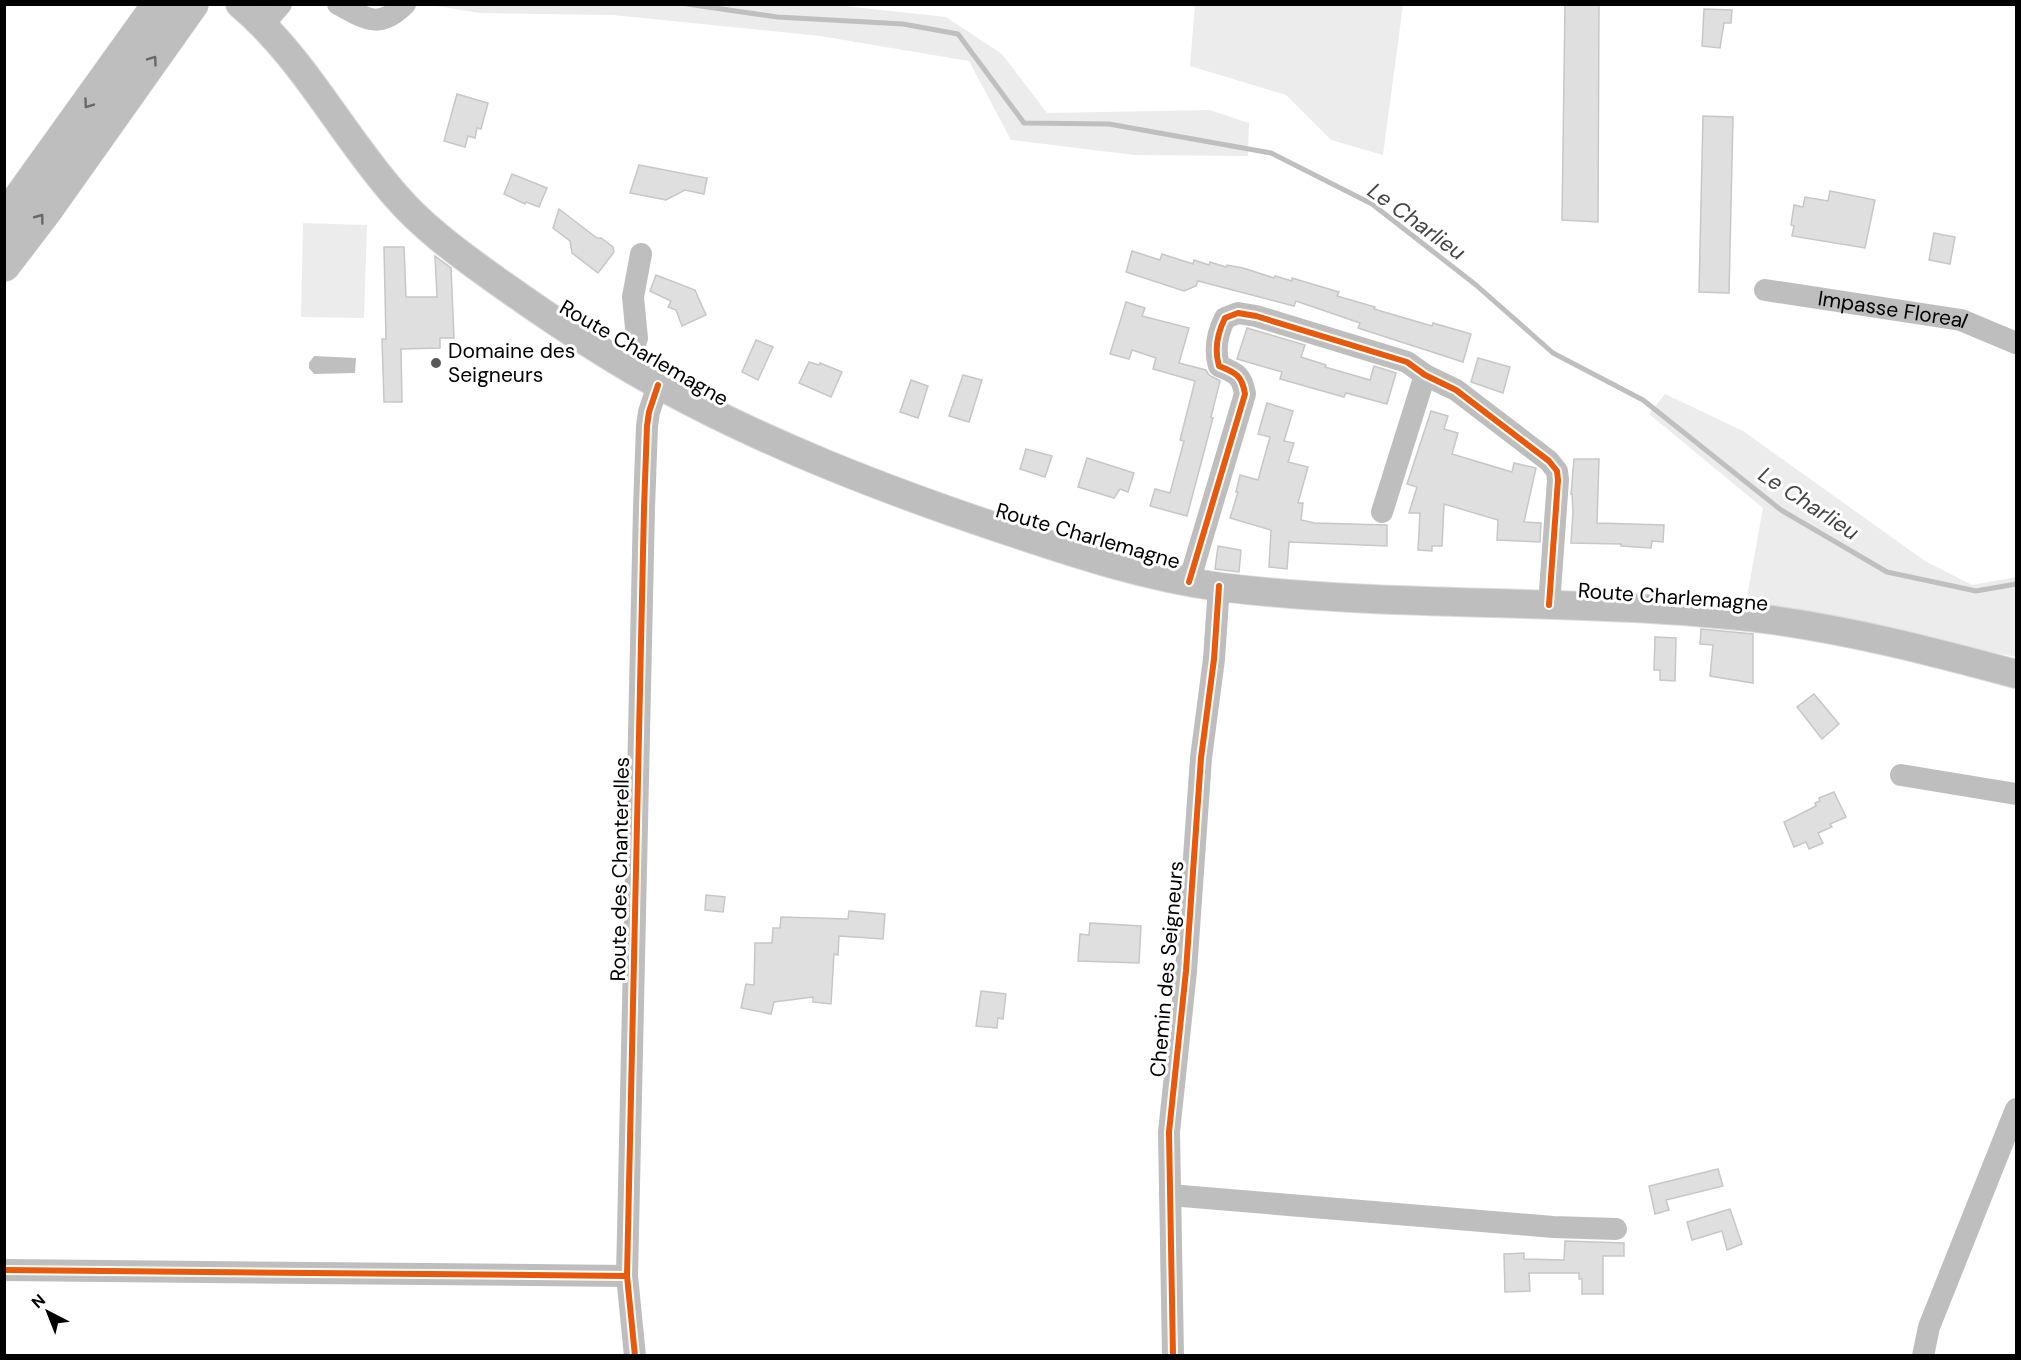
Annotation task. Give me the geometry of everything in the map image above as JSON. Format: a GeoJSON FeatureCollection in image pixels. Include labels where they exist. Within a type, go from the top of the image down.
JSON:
{"type":"FeatureCollection","features":[{"type":"Feature","properties":{"kind":"highway"},"geometry":{"type":"LineString","coordinates":[[4,220],[159,4]]}},
{"type":"Feature","properties":{"kind":"highway"},"geometry":{"type":"LineString","coordinates":[[4,265],[192,4]]}},
{"type":"Feature","properties":{"kind":"main road","name":"Route Charlemagne"},"geometry":{"type":"LineString","coordinates":[[240,4],[272,15],[298,64],[378,174],[415,217],[455,251],[530,304],[658,385],[735,424],[885,489],[1095,559],[1189,582],[1291,594],[1654,609],[1764,619],[1812,626],[2016,674]]}},
{"type":"Feature","properties":{"kind":"street"},"geometry":{"type":"LineString","coordinates":[[338,4],[367,20],[392,17],[405,4]]}},
{"type":"Feature","properties":{"kind":"street"},"geometry":{"type":"LineString","coordinates":[[628,367],[637,338],[633,297],[641,254]]}},
{"type":"Feature","properties":{"kind":"street","name":"Impasse Floreal"},"geometry":{"type":"LineString","coordinates":[[1765,290],[1961,320],[2016,344]]}},
{"type":"Feature","properties":{"kind":"street"},"geometry":{"type":"LineString","coordinates":[[1189,582],[1245,394],[1243,381],[1233,372],[1219,366],[1215,353],[1225,318],[1238,313],[1256,316],[1407,362],[1425,375],[1456,390],[1549,461],[1557,471],[1549,605]]}},
{"type":"Feature","properties":{"kind":"street"},"geometry":{"type":"LineString","coordinates":[[1382,512],[1425,375]]}},
{"type":"Feature","properties":{"kind":"street","name":"Route des Chanterelles"},"geometry":{"type":"LineString","coordinates":[[634,1356],[627,1276],[646,450],[649,412],[658,385]]}},
{"type":"Feature","properties":{"kind":"street","name":"Chemin des Seigneurs"},"geometry":{"type":"LineString","coordinates":[[1173,1356],[1169,1132],[1186,971],[1201,758],[1214,659],[1219,586]]}},
{"type":"Feature","properties":{"kind":"street"},"geometry":{"type":"LineString","coordinates":[[1901,775],[2016,794]]}},
{"type":"Feature","properties":{"kind":"street"},"geometry":{"type":"LineString","coordinates":[[1923,1356],[1929,1327],[2016,1109]]}},
{"type":"Feature","properties":{"kind":"street"},"geometry":{"type":"LineString","coordinates":[[1170,1195],[1553,1227],[1616,1229]]}},
{"type":"Feature","properties":{"kind":"street"},"geometry":{"type":"LineString","coordinates":[[4,1270],[627,1276]]}},
{"type":"Feature","properties":{"kind":"shaded area"},"geometry":{"type":"Polygon","coordinates":[[[430,5],[835,5],[946,17],[1002,54],[1047,113],[1210,110],[1249,123],[1248,156],[1134,155],[1011,140],[969,61],[820,36],[613,15],[480,13],[430,5]]]}},
{"type":"Feature","properties":{"kind":"shaded area"},"geometry":{"type":"Polygon","coordinates":[[[1195,5],[1403,5],[1383,155],[1331,140],[1286,95],[1190,66],[1195,5]]]}},
{"type":"Feature","properties":{"kind":"shaded area"},"geometry":{"type":"Polygon","coordinates":[[[303,223],[367,225],[364,318],[301,317],[303,223]]]}},
{"type":"Feature","properties":{"kind":"shaded area"},"geometry":{"type":"Polygon","coordinates":[[[314,356],[356,358],[355,373],[314,374],[309,368],[309,363],[314,356]]]}},
{"type":"Feature","properties":{"kind":"shaded area"},"geometry":{"type":"Polygon","coordinates":[[[1665,394],[1743,431],[1925,561],[1972,585],[2016,577],[2016,657],[1746,602],[1763,508],[1649,414],[1665,394]]]}},
{"type":"Feature","properties":{"kind":"building"},"geometry":{"type":"Polygon","coordinates":[[[1565,4],[1599,4],[1598,222],[1562,220],[1565,4]]]}},
{"type":"Feature","properties":{"kind":"building"},"geometry":{"type":"Polygon","coordinates":[[[1704,9],[1732,10],[1731,23],[1724,23],[1720,48],[1702,46],[1704,9]]]}},
{"type":"Feature","properties":{"kind":"building"},"geometry":{"type":"Polygon","coordinates":[[[457,94],[488,103],[481,129],[477,128],[475,138],[468,136],[465,147],[444,141],[457,94]]]}},
{"type":"Feature","properties":{"kind":"building"},"geometry":{"type":"Polygon","coordinates":[[[1703,116],[1733,117],[1729,293],[1699,292],[1703,116]]]}},
{"type":"Feature","properties":{"kind":"building"},"geometry":{"type":"Polygon","coordinates":[[[639,165],[707,178],[704,194],[685,190],[666,200],[630,193],[639,165]]]}},
{"type":"Feature","properties":{"kind":"building"},"geometry":{"type":"Polygon","coordinates":[[[512,174],[547,188],[539,207],[526,202],[525,204],[504,194],[512,174]]]}},
{"type":"Feature","properties":{"kind":"building"},"geometry":{"type":"Polygon","coordinates":[[[1830,191],[1875,200],[1865,248],[1792,236],[1794,205],[1803,207],[1805,197],[1828,201],[1830,191]]]}},
{"type":"Feature","properties":{"kind":"building"},"geometry":{"type":"Polygon","coordinates":[[[559,209],[597,238],[601,238],[613,247],[614,252],[598,273],[572,253],[570,241],[553,228],[559,209]]]}},
{"type":"Feature","properties":{"kind":"building"},"geometry":{"type":"Polygon","coordinates":[[[1934,233],[1955,237],[1950,264],[1929,260],[1934,233]]]}},
{"type":"Feature","properties":{"kind":"building"},"geometry":{"type":"Polygon","coordinates":[[[384,247],[404,247],[406,297],[437,297],[435,256],[451,268],[454,338],[440,338],[440,348],[401,349],[402,402],[384,402],[382,339],[386,339],[384,247]]]}},
{"type":"Feature","properties":{"kind":"building"},"geometry":{"type":"Polygon","coordinates":[[[1132,251],[1160,260],[1162,254],[1193,264],[1194,260],[1209,265],[1210,262],[1226,267],[1227,265],[1243,268],[1274,278],[1275,276],[1292,281],[1292,278],[1339,292],[1337,296],[1375,307],[1374,309],[1432,326],[1433,323],[1471,334],[1463,362],[1358,328],[1360,323],[1296,301],[1294,306],[1198,281],[1196,286],[1184,291],[1126,272],[1132,251]]]}},
{"type":"Feature","properties":{"kind":"building"},"geometry":{"type":"Polygon","coordinates":[[[656,275],[695,290],[706,315],[682,326],[676,310],[668,307],[671,301],[650,291],[656,275]]]}},
{"type":"Feature","properties":{"kind":"building"},"geometry":{"type":"Polygon","coordinates":[[[1126,302],[1145,308],[1142,316],[1189,328],[1179,363],[1206,370],[1209,375],[1220,381],[1211,417],[1213,418],[1187,516],[1150,506],[1155,489],[1170,493],[1184,441],[1180,440],[1195,381],[1153,369],[1156,358],[1132,350],[1129,359],[1110,354],[1126,302]]]}},
{"type":"Feature","properties":{"kind":"building"},"geometry":{"type":"Polygon","coordinates":[[[1247,328],[1305,345],[1301,357],[1326,365],[1325,367],[1370,380],[1374,366],[1396,373],[1387,404],[1346,393],[1344,397],[1280,379],[1282,372],[1237,359],[1247,328]]]}},
{"type":"Feature","properties":{"kind":"building"},"geometry":{"type":"Polygon","coordinates":[[[756,340],[773,347],[758,380],[742,372],[756,340]]]}},
{"type":"Feature","properties":{"kind":"building"},"geometry":{"type":"Polygon","coordinates":[[[1478,358],[1510,367],[1503,393],[1471,382],[1478,358]]]}},
{"type":"Feature","properties":{"kind":"building"},"geometry":{"type":"Polygon","coordinates":[[[809,362],[819,365],[820,363],[842,372],[831,397],[799,383],[809,362]]]}},
{"type":"Feature","properties":{"kind":"building"},"geometry":{"type":"Polygon","coordinates":[[[963,375],[982,380],[969,422],[949,416],[963,375]]]}},
{"type":"Feature","properties":{"kind":"building"},"geometry":{"type":"Polygon","coordinates":[[[911,380],[928,386],[918,418],[900,412],[911,380]]]}},
{"type":"Feature","properties":{"kind":"building"},"geometry":{"type":"Polygon","coordinates":[[[1267,403],[1293,411],[1284,441],[1294,443],[1288,462],[1308,467],[1298,503],[1303,503],[1301,520],[1315,523],[1387,525],[1387,546],[1289,542],[1287,569],[1269,567],[1271,530],[1230,518],[1238,492],[1236,492],[1240,475],[1258,480],[1270,437],[1258,434],[1267,403]]]}},
{"type":"Feature","properties":{"kind":"building"},"geometry":{"type":"Polygon","coordinates":[[[1431,411],[1448,416],[1444,429],[1458,433],[1452,454],[1512,472],[1514,463],[1536,468],[1524,522],[1541,523],[1540,542],[1497,540],[1498,520],[1444,504],[1442,546],[1432,546],[1432,551],[1418,550],[1420,513],[1409,513],[1417,487],[1407,484],[1431,411]]]}},
{"type":"Feature","properties":{"kind":"building"},"geometry":{"type":"Polygon","coordinates":[[[1026,449],[1052,456],[1045,477],[1020,469],[1026,449]]]}},
{"type":"Feature","properties":{"kind":"building"},"geometry":{"type":"Polygon","coordinates":[[[1087,458],[1134,473],[1128,492],[1120,489],[1114,498],[1078,487],[1087,458]]]}},
{"type":"Feature","properties":{"kind":"building"},"geometry":{"type":"Polygon","coordinates":[[[1574,459],[1599,459],[1597,523],[1664,525],[1663,542],[1652,541],[1651,548],[1621,546],[1621,544],[1571,543],[1574,459]]]}},
{"type":"Feature","properties":{"kind":"building"},"geometry":{"type":"Polygon","coordinates":[[[1218,546],[1241,550],[1239,572],[1215,569],[1218,546]]]}},
{"type":"Feature","properties":{"kind":"building"},"geometry":{"type":"Polygon","coordinates":[[[1701,629],[1753,634],[1753,683],[1710,676],[1713,645],[1700,644],[1701,629]]]}},
{"type":"Feature","properties":{"kind":"building"},"geometry":{"type":"Polygon","coordinates":[[[1655,637],[1676,638],[1675,681],[1660,680],[1660,670],[1654,670],[1655,637]]]}},
{"type":"Feature","properties":{"kind":"building"},"geometry":{"type":"Polygon","coordinates":[[[1814,694],[1839,724],[1822,739],[1797,707],[1814,694]]]}},
{"type":"Feature","properties":{"kind":"building"},"geometry":{"type":"Polygon","coordinates":[[[1834,792],[1846,817],[1830,824],[1832,827],[1818,833],[1823,843],[1809,849],[1806,842],[1794,847],[1784,822],[1816,806],[1815,803],[1820,801],[1819,798],[1834,792]]]}},
{"type":"Feature","properties":{"kind":"building"},"geometry":{"type":"Polygon","coordinates":[[[706,895],[725,897],[723,912],[705,910],[706,895]]]}},
{"type":"Feature","properties":{"kind":"building"},"geometry":{"type":"Polygon","coordinates":[[[849,911],[885,914],[883,939],[839,936],[838,955],[834,954],[831,1004],[813,1002],[813,997],[774,1002],[771,1014],[741,1008],[746,984],[754,985],[755,943],[772,943],[773,928],[780,928],[781,917],[848,919],[849,911]]]}},
{"type":"Feature","properties":{"kind":"building"},"geometry":{"type":"Polygon","coordinates":[[[1090,923],[1141,926],[1139,963],[1078,961],[1080,934],[1089,935],[1090,923]]]}},
{"type":"Feature","properties":{"kind":"building"},"geometry":{"type":"Polygon","coordinates":[[[981,991],[1006,994],[1003,1019],[998,1018],[997,1028],[976,1026],[981,991]]]}},
{"type":"Feature","properties":{"kind":"building"},"geometry":{"type":"Polygon","coordinates":[[[1718,1169],[1723,1186],[1666,1200],[1669,1210],[1655,1214],[1649,1186],[1718,1169]]]}},
{"type":"Feature","properties":{"kind":"building"},"geometry":{"type":"Polygon","coordinates":[[[1730,1209],[1742,1244],[1727,1250],[1722,1231],[1692,1240],[1687,1222],[1730,1209]]]}},
{"type":"Feature","properties":{"kind":"building"},"geometry":{"type":"Polygon","coordinates":[[[1565,1241],[1624,1243],[1624,1256],[1603,1256],[1603,1294],[1582,1294],[1582,1279],[1579,1279],[1579,1273],[1529,1273],[1530,1291],[1505,1292],[1504,1254],[1524,1253],[1524,1259],[1564,1260],[1565,1241]]]}},
{"type":"Feature","properties":{"kind":"waterway","name":"Le Charlieu"},"geometry":{"type":"LineString","coordinates":[[687,4],[777,17],[903,24],[958,34],[1024,123],[1109,124],[1271,153],[1372,204],[1476,285],[1553,353],[1643,400],[1781,510],[1887,572],[1976,591],[2016,584]]}},
{"type":"Feature","properties":{"kind":"cycle path"},"geometry":{"type":"LineString","coordinates":[[1189,582],[1245,394],[1240,379],[1219,366],[1217,354],[1218,336],[1225,318],[1238,313],[1256,316],[1407,362],[1425,375],[1456,390],[1549,461],[1557,471],[1558,480],[1549,605]]}},
{"type":"Feature","properties":{"kind":"cycle path"},"geometry":{"type":"LineString","coordinates":[[635,1356],[627,1276],[644,508],[647,426],[658,385]]}},
{"type":"Feature","properties":{"kind":"cycle path"},"geometry":{"type":"LineString","coordinates":[[1173,1356],[1169,1132],[1186,971],[1201,758],[1214,659],[1219,586]]}},
{"type":"Feature","properties":{"kind":"cycle path"},"geometry":{"type":"LineString","coordinates":[[4,1270],[627,1276]]}},
{"type":"Feature","properties":{"kind":"place","name":"Domaine des Seigneurs"},"geometry":{"type":"Point","coordinates":[436,363]}}]}
